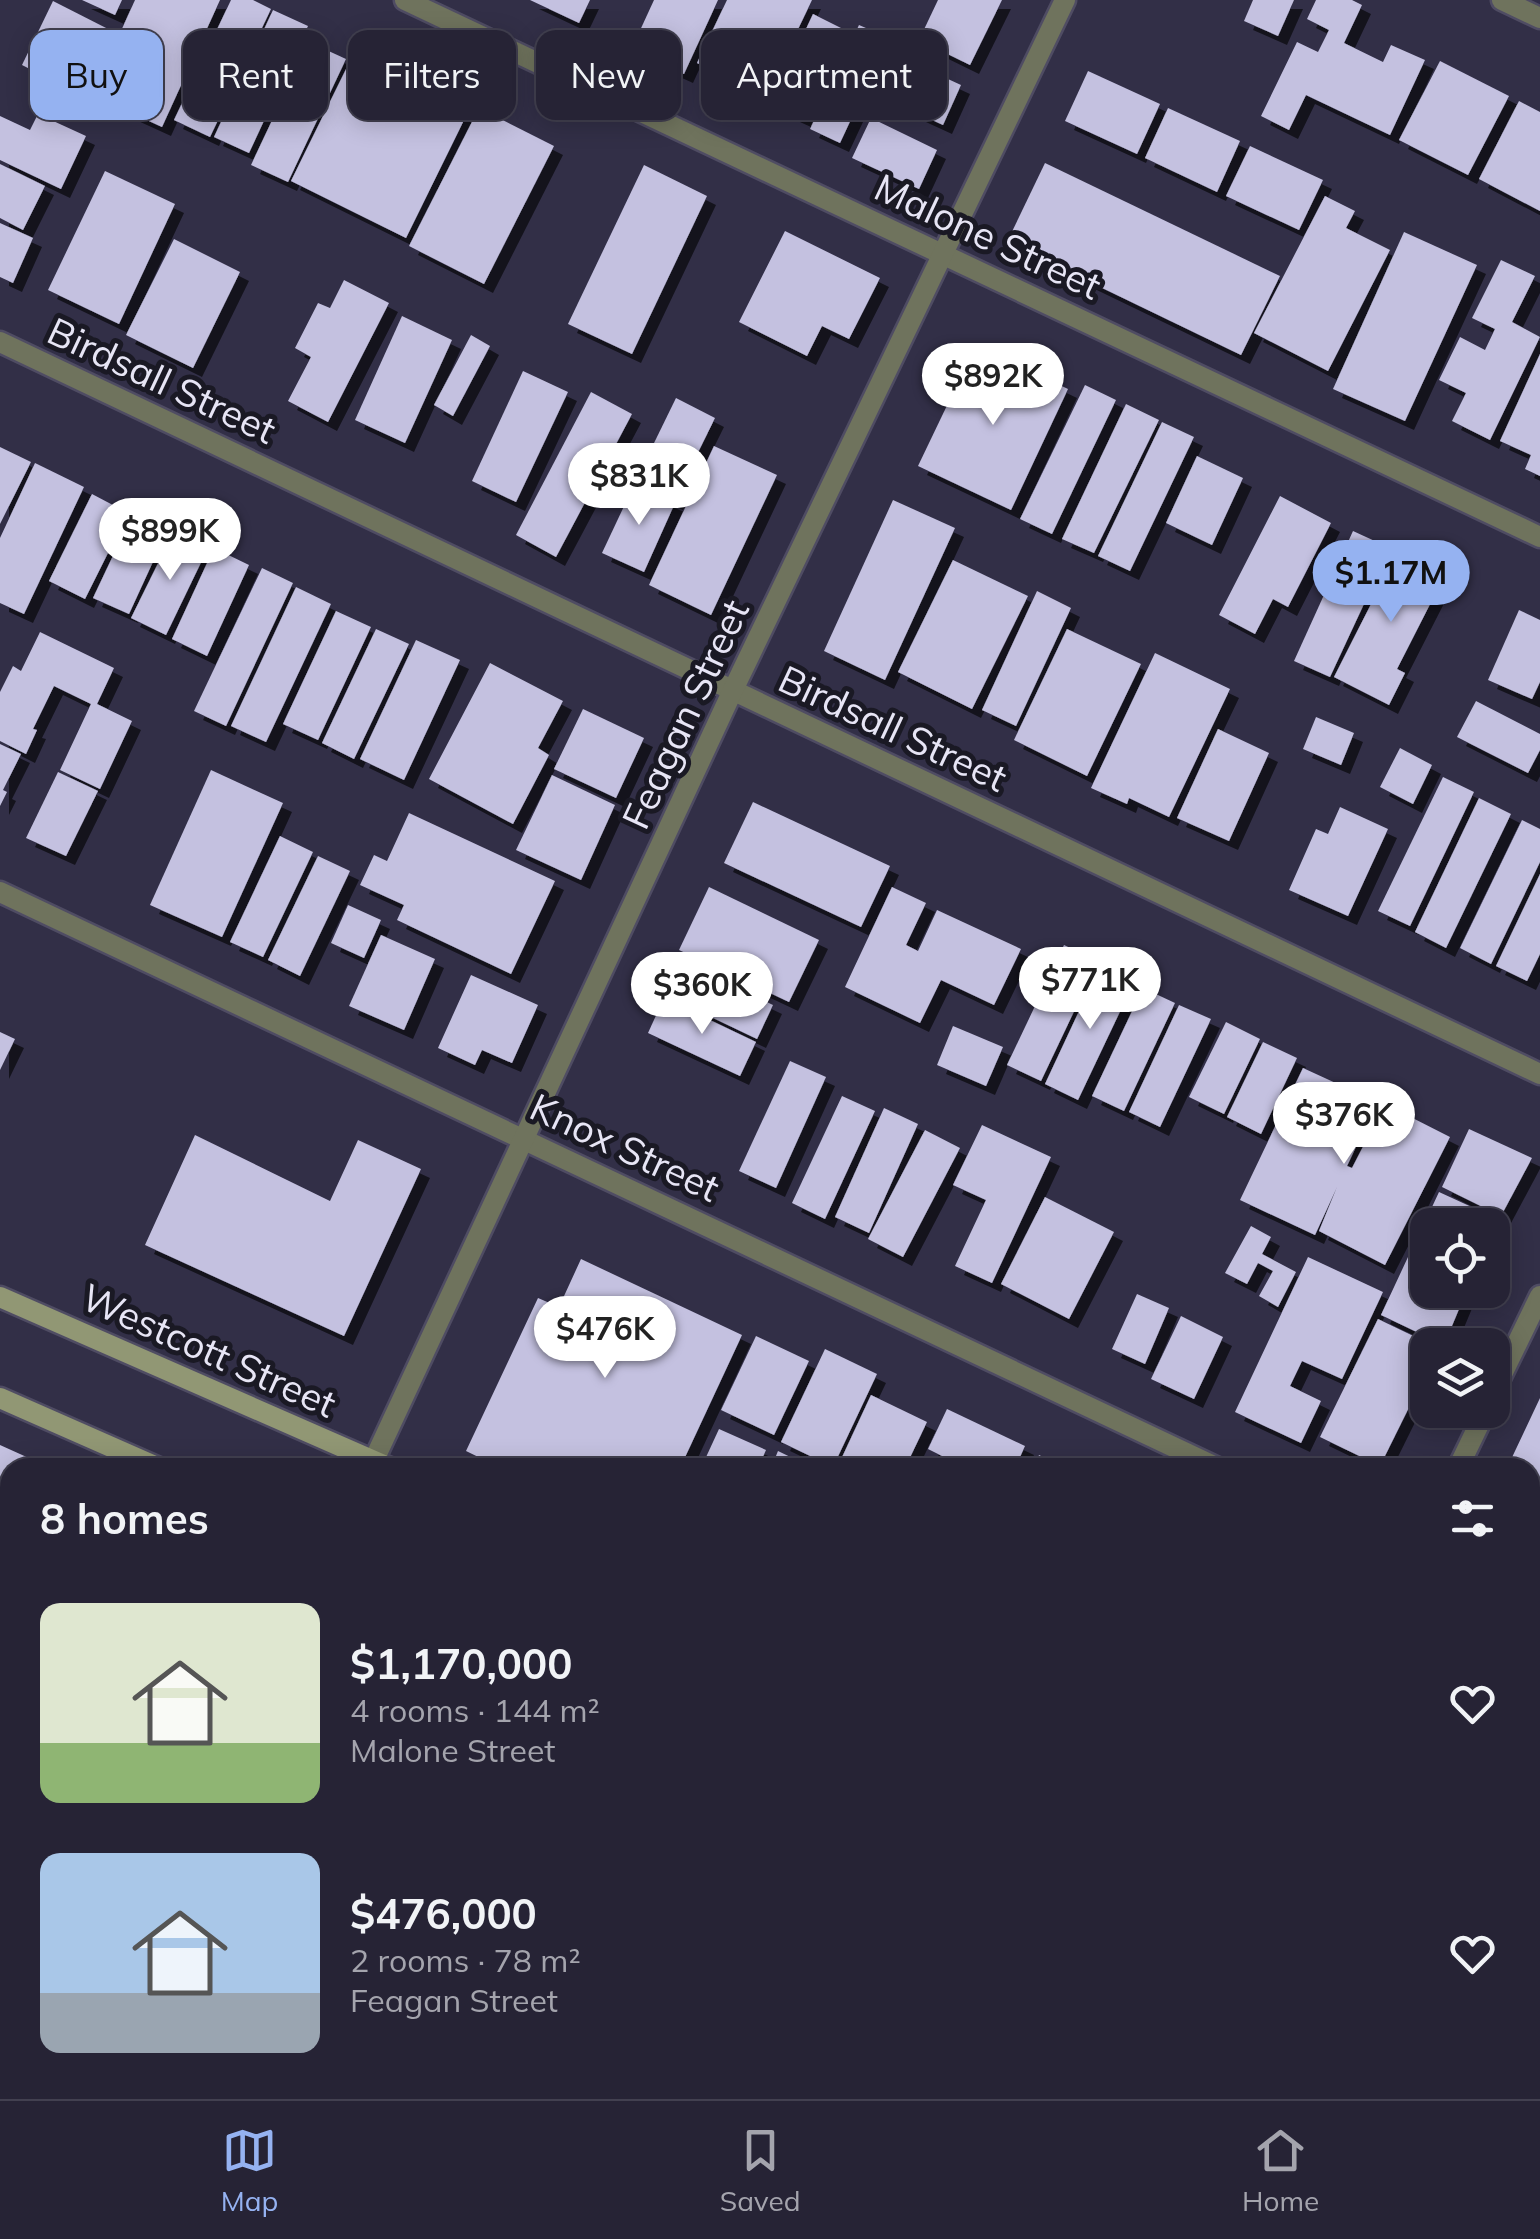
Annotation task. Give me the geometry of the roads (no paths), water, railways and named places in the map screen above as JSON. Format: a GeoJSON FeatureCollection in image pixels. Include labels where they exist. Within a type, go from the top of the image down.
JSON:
{"type":"FeatureCollection","features":[{"type":"Feature","properties":{"kind":"main road","name":"Westcott Street"},"geometry":{"type":"LineString","coordinates":[[0,1297],[362,1458]]}},
{"type":"Feature","properties":{"kind":"main road"},"geometry":{"type":"LineString","coordinates":[[0,1398],[136,1458]]}},
{"type":"Feature","properties":{"kind":"street","name":"Malone Street"},"geometry":{"type":"LineString","coordinates":[[405,0],[1540,538]]}},
{"type":"Feature","properties":{"kind":"street","name":"Feagan Street"},"geometry":{"type":"LineString","coordinates":[[381,1458],[733,690],[1065,0]]}},
{"type":"Feature","properties":{"kind":"street"},"geometry":{"type":"LineString","coordinates":[[1502,0],[1540,18]]}},
{"type":"Feature","properties":{"kind":"street","name":"Birdsall Street"},"geometry":{"type":"LineString","coordinates":[[0,342],[1540,1074]]}},
{"type":"Feature","properties":{"kind":"street","name":"Knox Street"},"geometry":{"type":"LineString","coordinates":[[0,892],[1197,1458]]}},
{"type":"Feature","properties":{"kind":"street"},"geometry":{"type":"LineString","coordinates":[[1510,1358],[1540,1296]]}},
{"type":"Feature","properties":{"kind":"street"},"geometry":{"type":"LineString","coordinates":[[1463,1458],[1477,1428]]}}]}
